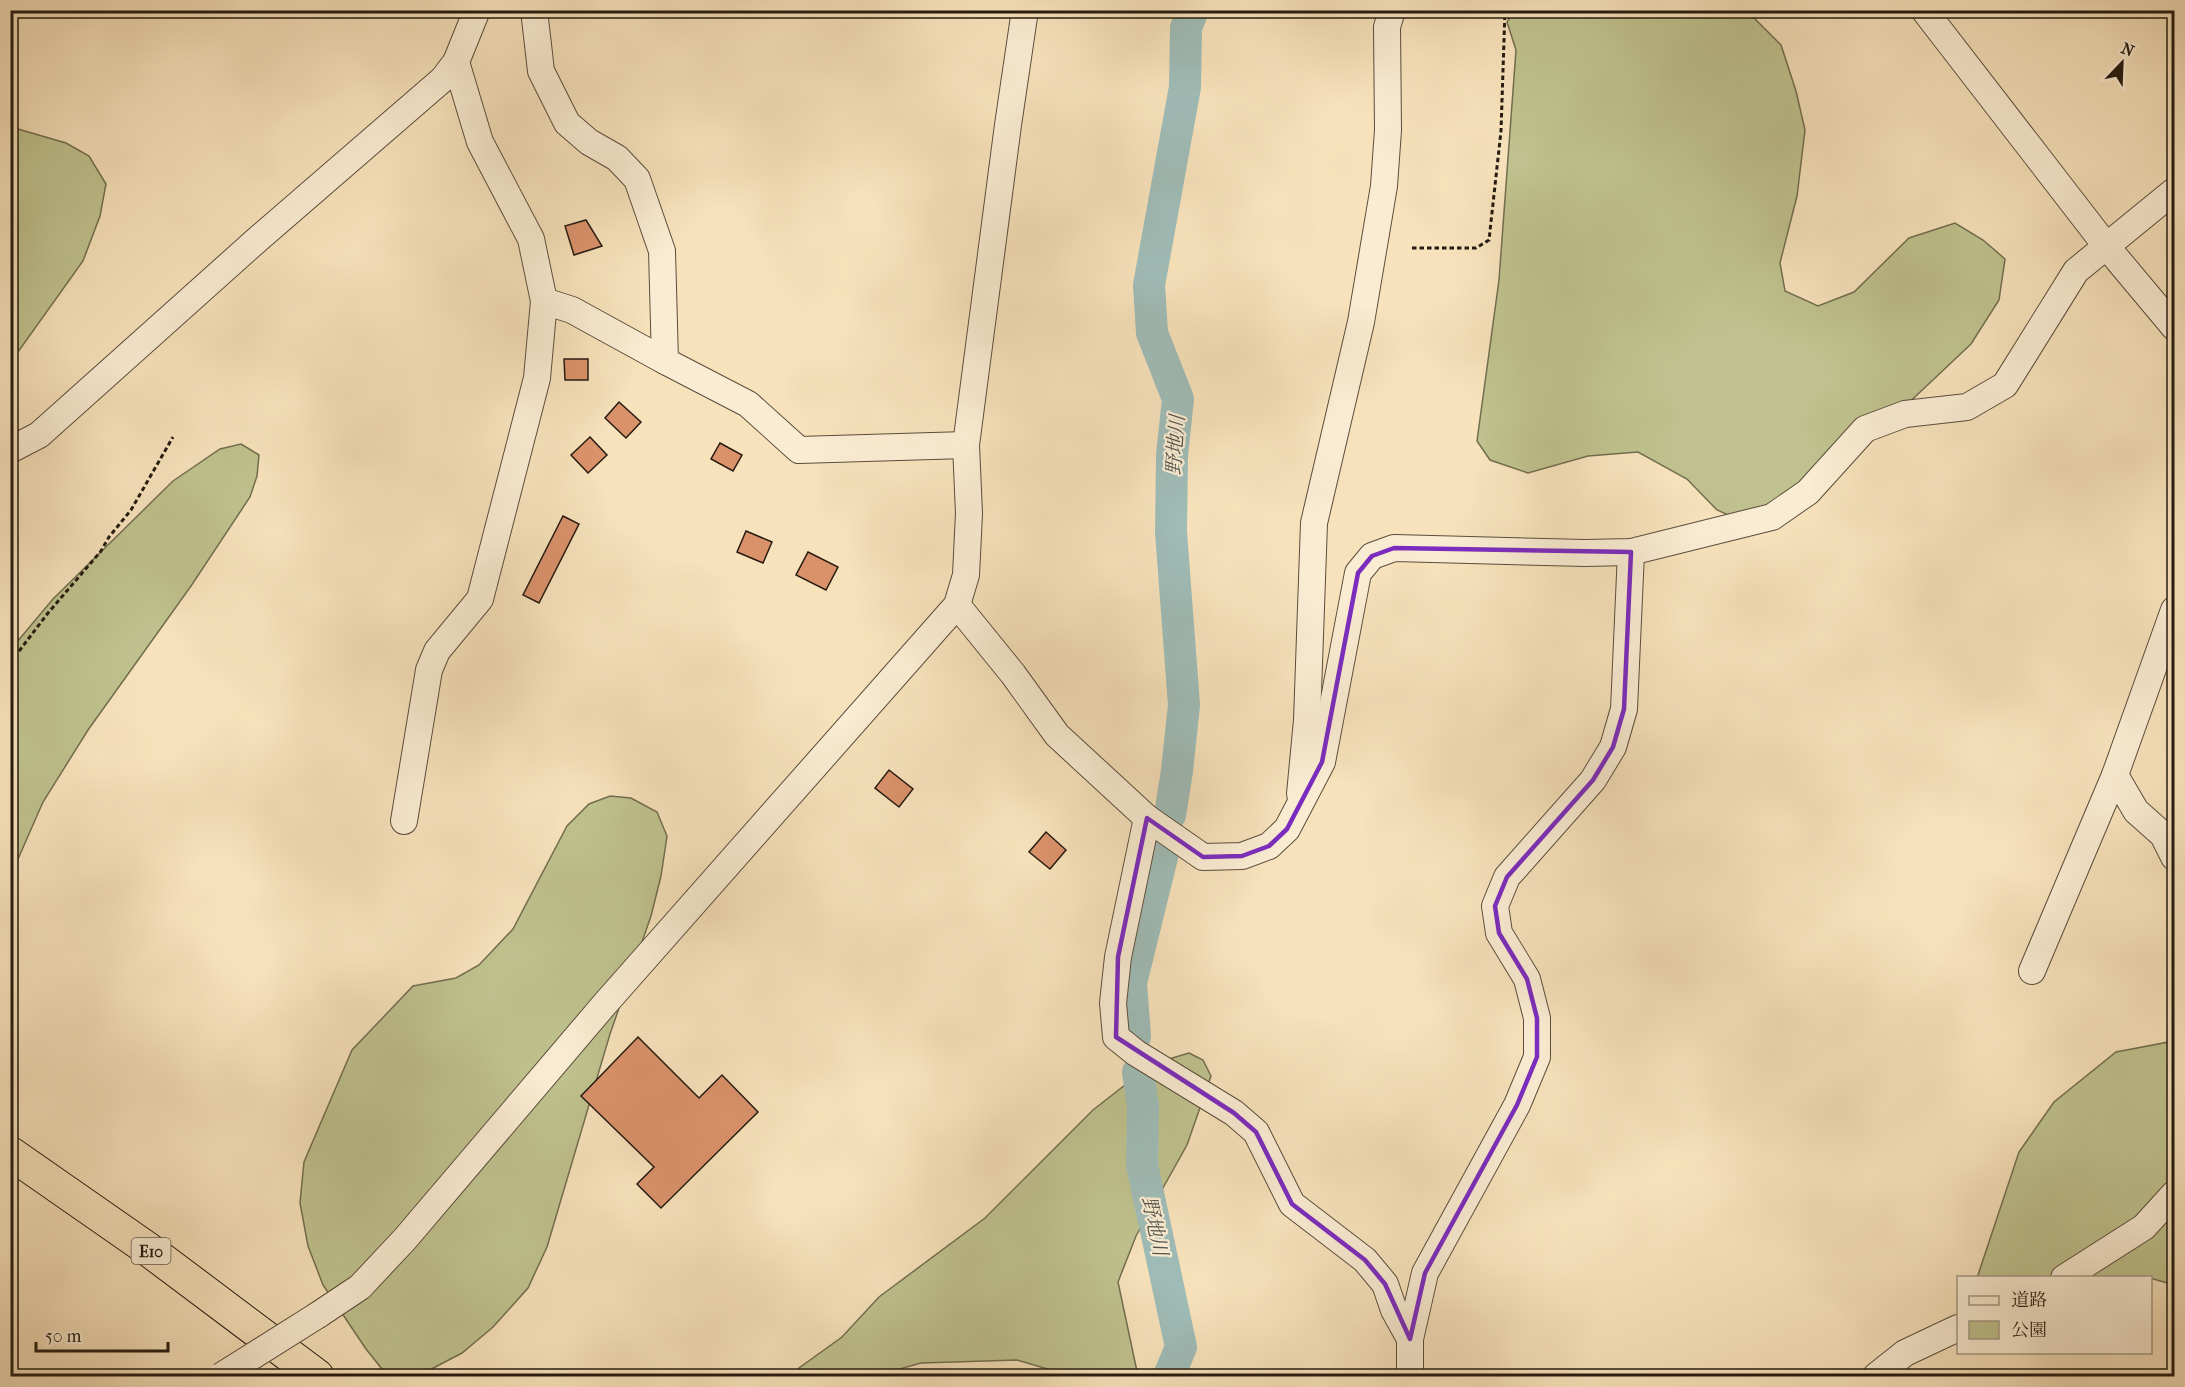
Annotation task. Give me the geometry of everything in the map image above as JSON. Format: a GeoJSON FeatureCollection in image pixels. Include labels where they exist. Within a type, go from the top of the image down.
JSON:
{"type":"FeatureCollection","features":[{"type":"Feature","properties":{"kind":"highway","name":"E10"},"geometry":{"type":"LineString","coordinates":[[10,1153],[145,1247],[317,1377]]}},
{"type":"Feature","properties":{"kind":"highway"},"geometry":{"type":"LineString","coordinates":[[288,1354],[312,1377]]}},
{"type":"Feature","properties":{"kind":"street"},"geometry":{"type":"LineString","coordinates":[[10,450],[39,435],[258,239],[443,79],[456,62],[477,10]]}},
{"type":"Feature","properties":{"kind":"street"},"geometry":{"type":"LineString","coordinates":[[534,10],[541,71],[567,123],[589,142],[617,158],[637,179],[662,251],[665,361]]}},
{"type":"Feature","properties":{"kind":"street"},"geometry":{"type":"LineString","coordinates":[[221,1377],[360,1287],[405,1239],[604,1005],[957,605],[966,575],[969,513],[966,445],[1025,10]]}},
{"type":"Feature","properties":{"kind":"street"},"geometry":{"type":"LineString","coordinates":[[1299,803],[1307,720],[1314,523],[1361,322],[1384,186],[1388,130],[1387,27],[1392,10]]}},
{"type":"Feature","properties":{"kind":"street"},"geometry":{"type":"LineString","coordinates":[[1924,10],[2107,247],[2175,327]]}},
{"type":"Feature","properties":{"kind":"street"},"geometry":{"type":"LineString","coordinates":[[404,821],[429,670],[437,651],[480,599],[537,378],[544,301],[531,239],[480,142],[456,62]]}},
{"type":"Feature","properties":{"kind":"street"},"geometry":{"type":"LineString","coordinates":[[957,605],[1013,674],[1057,735],[1147,818],[1203,857],[1242,856],[1269,846],[1287,829],[1322,762],[1358,573],[1372,556],[1394,548],[1631,552],[1772,517],[1808,492],[1865,429],[1905,414],[1967,407],[2005,385],[2076,271],[2175,192]]}},
{"type":"Feature","properties":{"kind":"street"},"geometry":{"type":"LineString","coordinates":[[544,301],[572,310],[748,404],[799,450],[966,445]]}},
{"type":"Feature","properties":{"kind":"street"},"geometry":{"type":"LineString","coordinates":[[1410,1377],[1410,1340],[1425,1273],[1517,1105],[1537,1057],[1537,1018],[1527,979],[1499,933],[1496,906],[1507,877],[1593,780],[1613,747],[1624,709],[1631,552]]}},
{"type":"Feature","properties":{"kind":"street"},"geometry":{"type":"LineString","coordinates":[[2032,971],[2115,775],[2175,610]]}},
{"type":"Feature","properties":{"kind":"street"},"geometry":{"type":"LineString","coordinates":[[2115,775],[2136,811],[2163,835],[2175,857]]}},
{"type":"Feature","properties":{"kind":"street"},"geometry":{"type":"LineString","coordinates":[[1147,818],[1118,957],[1113,1004],[1116,1036],[1136,1053],[1234,1113],[1256,1132],[1292,1204],[1365,1260],[1385,1284],[1394,1310],[1410,1340]]}},
{"type":"Feature","properties":{"kind":"street"},"geometry":{"type":"LineString","coordinates":[[2067,1276],[2144,1227],[2175,1194]]}},
{"type":"Feature","properties":{"kind":"street"},"geometry":{"type":"LineString","coordinates":[[1876,1377],[1905,1353],[1957,1329]]}},
{"type":"Feature","properties":{"kind":"path"},"geometry":{"type":"LineString","coordinates":[[1412,248],[1476,248],[1489,240],[1502,131],[1505,10]]}},
{"type":"Feature","properties":{"kind":"path"},"geometry":{"type":"LineString","coordinates":[[10,663],[48,613],[101,551],[109,537],[131,510],[173,437]]}},
{"type":"Feature","properties":{"kind":"highlighted area"},"geometry":{"type":"Polygon","coordinates":[[[1394,548],[1631,552],[1624,709],[1613,747],[1593,780],[1507,877],[1495,906],[1499,933],[1527,979],[1537,1018],[1537,1057],[1517,1105],[1425,1273],[1410,1339],[1385,1284],[1365,1260],[1292,1204],[1256,1132],[1234,1113],[1116,1037],[1118,957],[1147,818],[1203,857],[1242,856],[1269,846],[1287,829],[1322,762],[1358,573],[1372,556],[1394,548]]]}},
{"type":"Feature","properties":{"kind":"green space"},"geometry":{"type":"Polygon","coordinates":[[[1514,11],[1747,11],[1781,45],[1796,91],[1805,130],[1797,196],[1780,263],[1785,291],[1818,306],[1854,292],[1909,238],[1955,223],[1983,240],[2005,259],[1999,300],[1971,344],[1811,495],[1757,528],[1717,510],[1687,479],[1638,452],[1588,456],[1528,473],[1490,460],[1477,441],[1499,280],[1516,50],[1507,22],[1514,11]]]}},
{"type":"Feature","properties":{"kind":"green space"},"geometry":{"type":"Polygon","coordinates":[[[11,127],[66,143],[89,156],[106,184],[100,216],[83,261],[18,352],[11,357],[11,127]]]}},
{"type":"Feature","properties":{"kind":"green space"},"geometry":{"type":"Polygon","coordinates":[[[241,444],[259,455],[257,476],[250,497],[191,586],[88,730],[43,802],[11,875],[11,649],[53,599],[173,481],[220,449],[241,444]]]}},
{"type":"Feature","properties":{"kind":"green space"},"geometry":{"type":"Polygon","coordinates":[[[610,796],[631,798],[657,812],[667,836],[661,876],[651,916],[610,1034],[547,1247],[528,1288],[493,1327],[462,1353],[422,1374],[400,1374],[382,1369],[323,1285],[308,1246],[300,1203],[304,1162],[352,1050],[413,986],[456,978],[479,965],[513,929],[567,826],[589,804],[610,796]]]}},
{"type":"Feature","properties":{"kind":"green space"},"geometry":{"type":"Polygon","coordinates":[[[2174,1041],[2174,1285],[2152,1279],[2152,1276],[1978,1276],[2019,1152],[2054,1102],[2116,1052],[2174,1041]]]}},
{"type":"Feature","properties":{"kind":"green space"},"geometry":{"type":"Polygon","coordinates":[[[1189,1053],[1203,1060],[1211,1076],[1187,1145],[1136,1236],[1118,1282],[1138,1376],[1071,1376],[1017,1360],[921,1363],[875,1376],[795,1376],[799,1368],[842,1337],[879,1297],[985,1218],[1093,1110],[1152,1064],[1189,1053]]]}},
{"type":"Feature","properties":{"kind":"green space"},"geometry":{"type":"Polygon","coordinates":[[[2174,1367],[2174,1376],[2143,1376],[2174,1367]]]}},
{"type":"Feature","properties":{"kind":"building"},"geometry":{"type":"Polygon","coordinates":[[[586,220],[602,246],[574,255],[565,226],[586,220]]]}},
{"type":"Feature","properties":{"kind":"building"},"geometry":{"type":"Polygon","coordinates":[[[564,359],[588,359],[588,380],[565,380],[564,359]]]}},
{"type":"Feature","properties":{"kind":"building"},"geometry":{"type":"Polygon","coordinates":[[[619,402],[641,422],[626,438],[605,418],[619,402]]]}},
{"type":"Feature","properties":{"kind":"building"},"geometry":{"type":"Polygon","coordinates":[[[590,437],[607,455],[588,473],[571,455],[590,437]]]}},
{"type":"Feature","properties":{"kind":"building"},"geometry":{"type":"Polygon","coordinates":[[[720,443],[742,455],[733,471],[711,459],[720,443]]]}},
{"type":"Feature","properties":{"kind":"building"},"geometry":{"type":"Polygon","coordinates":[[[563,516],[579,524],[539,603],[523,595],[563,516]]]}},
{"type":"Feature","properties":{"kind":"building"},"geometry":{"type":"Polygon","coordinates":[[[746,531],[772,542],[763,563],[737,552],[746,531]]]}},
{"type":"Feature","properties":{"kind":"building"},"geometry":{"type":"Polygon","coordinates":[[[808,552],[838,567],[826,590],[796,575],[808,552]]]}},
{"type":"Feature","properties":{"kind":"building"},"geometry":{"type":"Polygon","coordinates":[[[889,770],[913,789],[899,807],[875,788],[889,770]]]}},
{"type":"Feature","properties":{"kind":"building"},"geometry":{"type":"Polygon","coordinates":[[[1046,832],[1066,850],[1050,869],[1029,852],[1046,832]]]}},
{"type":"Feature","properties":{"kind":"building"},"geometry":{"type":"Polygon","coordinates":[[[638,1037],[699,1098],[722,1075],[758,1112],[661,1208],[637,1184],[654,1167],[581,1096],[638,1037]]]}},
{"type":"Feature","properties":{"kind":"waterway","name":"野地川"},"geometry":{"type":"LineString","coordinates":[[1170,815],[1184,705],[1171,532],[1172,455],[1178,399],[1152,333],[1149,285],[1185,87],[1186,28],[1193,10]]}},
{"type":"Feature","properties":{"kind":"waterway","name":"野地川"},"geometry":{"type":"LineString","coordinates":[[1135,1036],[1131,983],[1164,849]]}},
{"type":"Feature","properties":{"kind":"waterway","name":"野地川"},"geometry":{"type":"LineString","coordinates":[[1138,1072],[1143,1106],[1142,1165],[1181,1347],[1169,1376]]}}]}
